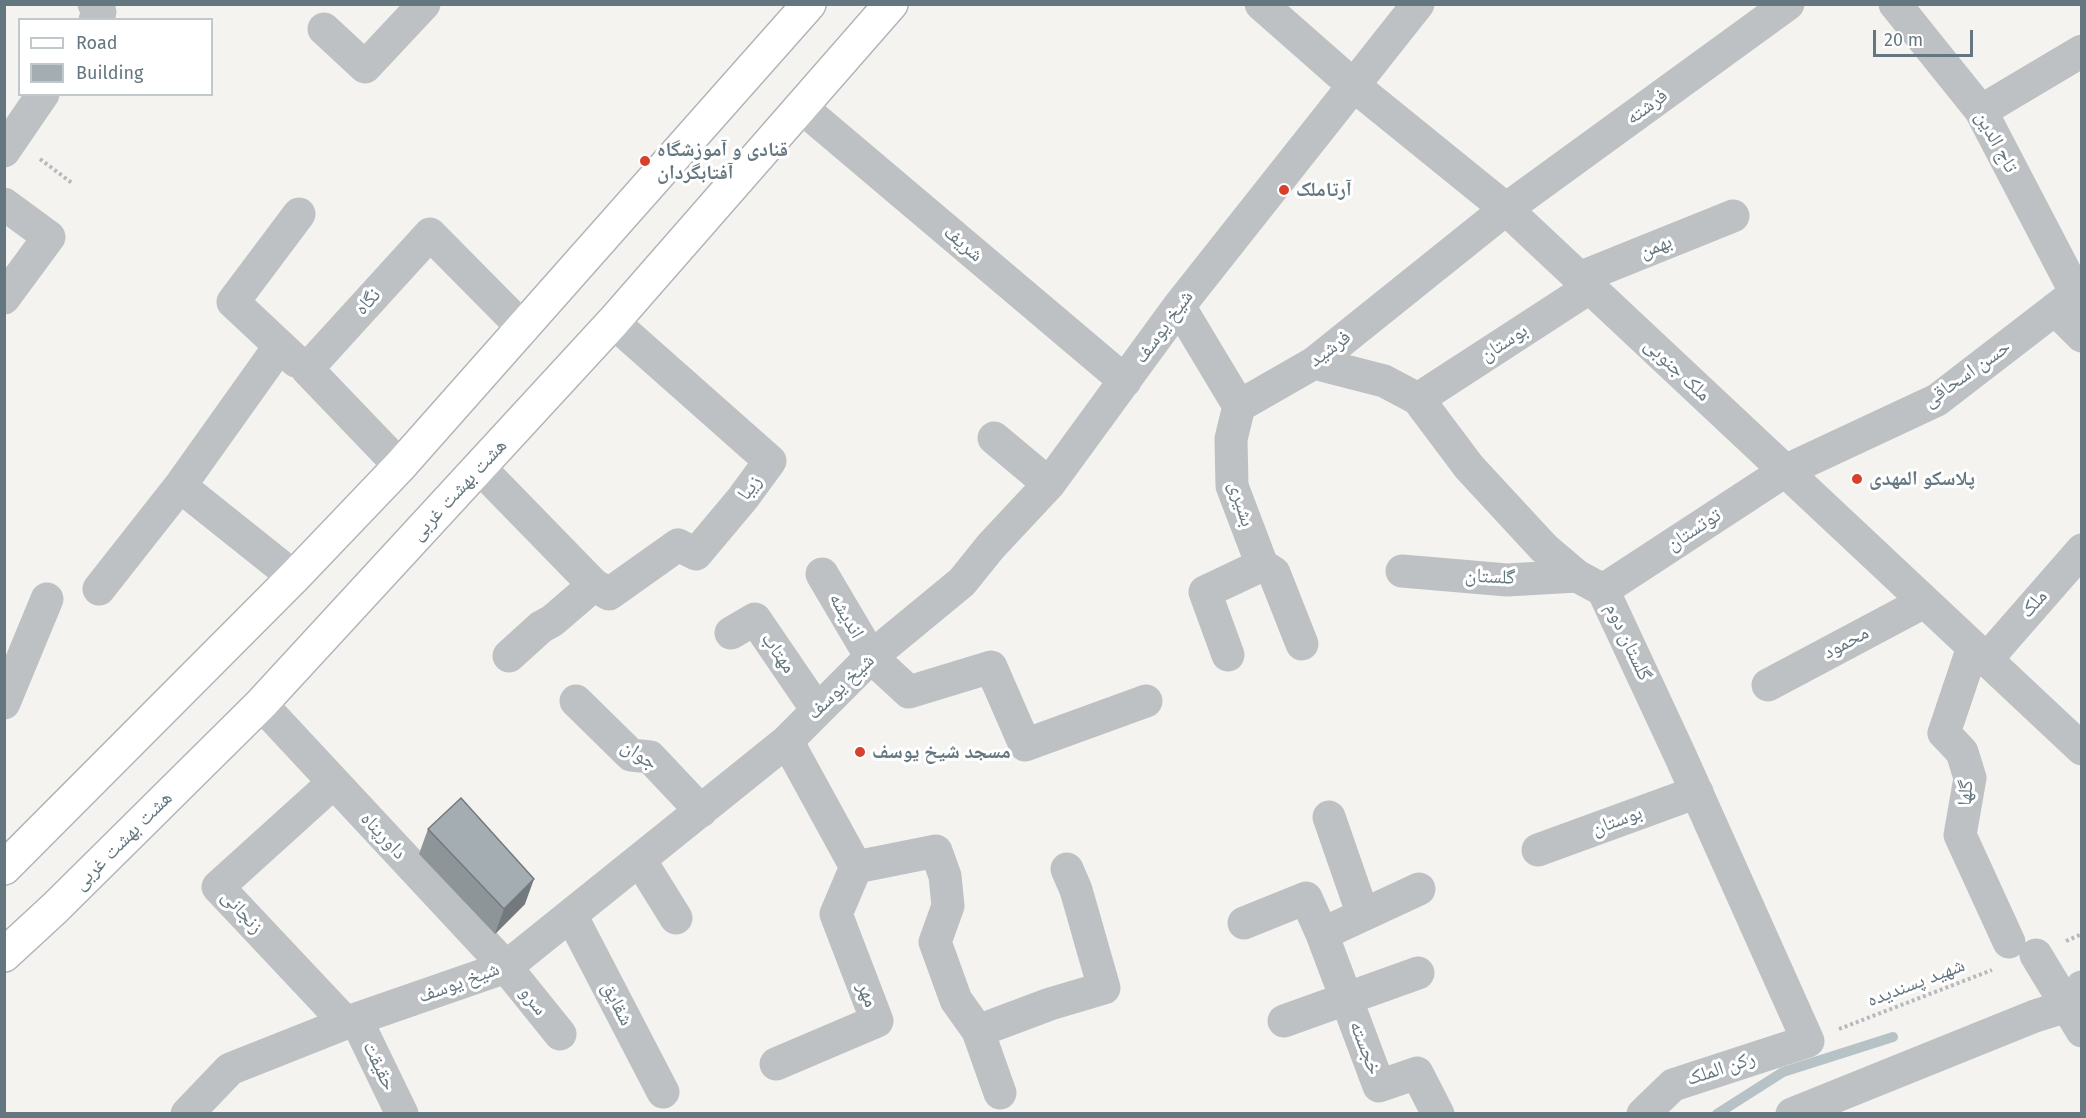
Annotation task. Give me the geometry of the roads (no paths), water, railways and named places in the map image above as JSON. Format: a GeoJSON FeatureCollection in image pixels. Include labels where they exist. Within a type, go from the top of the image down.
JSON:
{"type":"FeatureCollection","features":[{"type":"Feature","properties":{"kind":"main road"},"geometry":{"type":"LineString","coordinates":[[7,861],[294,577],[400,466],[809,4]]}},
{"type":"Feature","properties":{"kind":"main road","name":"هشت بهشت غربی"},"geometry":{"type":"LineString","coordinates":[[4,954],[55,908],[261,704],[613,322],[891,4]]}},
{"type":"Feature","properties":{"kind":"street"},"geometry":{"type":"LineString","coordinates":[[94,4],[100,12],[96,18]]}},
{"type":"Feature","properties":{"kind":"street"},"geometry":{"type":"LineString","coordinates":[[324,29],[365,67],[424,4]]}},
{"type":"Feature","properties":{"kind":"street","name":"ملک جنوبی"},"geometry":{"type":"LineString","coordinates":[[1261,4],[1353,85],[1506,209],[2082,749]]}},
{"type":"Feature","properties":{"kind":"street","name":"شیخ یوسف"},"geometry":{"type":"LineString","coordinates":[[187,1113],[231,1069],[351,1021],[506,967],[787,741],[871,657],[962,582],[991,546],[1049,484],[1179,306],[1418,4]]}},
{"type":"Feature","properties":{"kind":"street","name":"فرشته"},"geometry":{"type":"LineString","coordinates":[[1506,209],[1788,4]]}},
{"type":"Feature","properties":{"kind":"street","name":"تاج الدین"},"geometry":{"type":"LineString","coordinates":[[1896,4],[1981,111],[2070,254],[2065,301],[2082,336]]}},
{"type":"Feature","properties":{"kind":"street"},"geometry":{"type":"LineString","coordinates":[[1981,111],[2082,51]]}},
{"type":"Feature","properties":{"kind":"street"},"geometry":{"type":"LineString","coordinates":[[9,145],[42,96]]}},
{"type":"Feature","properties":{"kind":"street","name":"شریف"},"geometry":{"type":"LineString","coordinates":[[801,107],[1125,381]]}},
{"type":"Feature","properties":{"kind":"street"},"geometry":{"type":"LineString","coordinates":[[4,204],[49,237],[4,298]]}},
{"type":"Feature","properties":{"kind":"street","name":"فرشید"},"geometry":{"type":"LineString","coordinates":[[1239,406],[1314,363],[1506,209]]}},
{"type":"Feature","properties":{"kind":"street"},"geometry":{"type":"LineString","coordinates":[[299,214],[233,302],[279,347],[307,369],[400,466]]}},
{"type":"Feature","properties":{"kind":"street","name":"بهمن"},"geometry":{"type":"LineString","coordinates":[[1584,283],[1733,216]]}},
{"type":"Feature","properties":{"kind":"street","name":"نگاه"},"geometry":{"type":"LineString","coordinates":[[307,369],[430,234],[523,328]]}},
{"type":"Feature","properties":{"kind":"street","name":"بوستان"},"geometry":{"type":"LineString","coordinates":[[1418,399],[1584,283]]}},
{"type":"Feature","properties":{"kind":"street","name":"حسن اسحاقی"},"geometry":{"type":"LineString","coordinates":[[1785,471],[1937,400],[2065,301]]}},
{"type":"Feature","properties":{"kind":"street"},"geometry":{"type":"LineString","coordinates":[[1179,306],[1239,406]]}},
{"type":"Feature","properties":{"kind":"street","name":"زیبا"},"geometry":{"type":"LineString","coordinates":[[594,585],[609,594],[678,545],[696,554],[770,461],[613,322]]}},
{"type":"Feature","properties":{"kind":"street"},"geometry":{"type":"LineString","coordinates":[[99,589],[180,486],[279,347]]}},
{"type":"Feature","properties":{"kind":"street","name":"گلستان دوم"},"geometry":{"type":"LineString","coordinates":[[1314,363],[1384,381],[1418,399],[1469,467],[1544,548],[1590,583],[1697,792],[1808,1041]]}},
{"type":"Feature","properties":{"kind":"street","name":"بشیری"},"geometry":{"type":"LineString","coordinates":[[1239,406],[1231,439],[1232,486],[1262,565],[1274,573],[1302,644]]}},
{"type":"Feature","properties":{"kind":"street"},"geometry":{"type":"LineString","coordinates":[[994,438],[1049,484]]}},
{"type":"Feature","properties":{"kind":"street"},"geometry":{"type":"LineString","coordinates":[[480,468],[594,585],[509,656]]}},
{"type":"Feature","properties":{"kind":"street","name":"توتستان"},"geometry":{"type":"LineString","coordinates":[[1590,583],[1785,471]]}},
{"type":"Feature","properties":{"kind":"street"},"geometry":{"type":"LineString","coordinates":[[180,486],[294,577]]}},
{"type":"Feature","properties":{"kind":"street","name":"ملک"},"geometry":{"type":"LineString","coordinates":[[1979,653],[2082,550]]}},
{"type":"Feature","properties":{"kind":"street"},"geometry":{"type":"LineString","coordinates":[[1228,655],[1205,592],[1262,565]]}},
{"type":"Feature","properties":{"kind":"street","name":"گلستان"},"geometry":{"type":"LineString","coordinates":[[1402,571],[1507,580],[1590,583]]}},
{"type":"Feature","properties":{"kind":"street","name":"اندیشه"},"geometry":{"type":"LineString","coordinates":[[822,574],[871,657],[909,692],[991,667],[1025,745],[1146,701]]}},
{"type":"Feature","properties":{"kind":"street"},"geometry":{"type":"LineString","coordinates":[[4,703],[47,599]]}},
{"type":"Feature","properties":{"kind":"street","name":"محمود"},"geometry":{"type":"LineString","coordinates":[[1768,685],[1924,602]]}},
{"type":"Feature","properties":{"kind":"street","name":"مهتاب"},"geometry":{"type":"LineString","coordinates":[[731,633],[754,619],[817,710]]}},
{"type":"Feature","properties":{"kind":"street","name":"گلها"},"geometry":{"type":"LineString","coordinates":[[1979,653],[1944,733],[1962,752],[1970,778],[1960,835],[2023,948],[2077,1008]]}},
{"type":"Feature","properties":{"kind":"street","name":"جوان"},"geometry":{"type":"LineString","coordinates":[[576,701],[631,755],[650,757],[701,811]]}},
{"type":"Feature","properties":{"kind":"street","name":"داورپناه"},"geometry":{"type":"LineString","coordinates":[[261,704],[506,967]]}},
{"type":"Feature","properties":{"kind":"street"},"geometry":{"type":"LineString","coordinates":[[787,741],[855,867],[936,851],[945,876],[948,906],[936,942],[956,1000],[978,1031],[1000,1093]]}},
{"type":"Feature","properties":{"kind":"street","name":"زنجانی"},"geometry":{"type":"LineString","coordinates":[[333,783],[218,887],[351,1021]]}},
{"type":"Feature","properties":{"kind":"street","name":"بوستان"},"geometry":{"type":"LineString","coordinates":[[1538,850],[1697,792]]}},
{"type":"Feature","properties":{"kind":"street"},"geometry":{"type":"LineString","coordinates":[[1329,817],[1363,915]]}},
{"type":"Feature","properties":{"kind":"street"},"geometry":{"type":"LineString","coordinates":[[640,860],[676,918]]}},
{"type":"Feature","properties":{"kind":"street","name":"مهر"},"geometry":{"type":"LineString","coordinates":[[776,1064],[877,1021],[836,914],[855,867]]}},
{"type":"Feature","properties":{"kind":"street"},"geometry":{"type":"LineString","coordinates":[[978,1031],[1050,1004],[1104,988],[1076,890],[1067,869]]}},
{"type":"Feature","properties":{"kind":"street"},"geometry":{"type":"LineString","coordinates":[[1322,934],[1419,889]]}},
{"type":"Feature","properties":{"kind":"street","name":"خجسته"},"geometry":{"type":"LineString","coordinates":[[1244,923],[1306,898],[1322,934],[1379,1086],[1417,1073],[1438,1113]]}},
{"type":"Feature","properties":{"kind":"street","name":"شقایق"},"geometry":{"type":"LineString","coordinates":[[572,915],[663,1092]]}},
{"type":"Feature","properties":{"kind":"street","name":"سرو"},"geometry":{"type":"LineString","coordinates":[[506,967],[560,1034]]}},
{"type":"Feature","properties":{"kind":"street","name":"خجسته"},"geometry":{"type":"LineString","coordinates":[[1284,1021],[1418,973]]}},
{"type":"Feature","properties":{"kind":"street"},"geometry":{"type":"LineString","coordinates":[[1792,1113],[2035,1016],[2077,1008]]}},
{"type":"Feature","properties":{"kind":"street","name":"حقیقت"},"geometry":{"type":"LineString","coordinates":[[351,1021],[402,1113]]}},
{"type":"Feature","properties":{"kind":"street","name":"رکن الملک"},"geometry":{"type":"LineString","coordinates":[[1643,1113],[1673,1084],[1808,1041]]}},
{"type":"Feature","properties":{"kind":"waterway"},"geometry":{"type":"LineString","coordinates":[[1717,1114],[1783,1072],[1893,1037]]}},
{"type":"Feature","properties":{"kind":"place","name":"قنادی و آموزشگاه آفتابگردان"},"geometry":{"type":"Point","coordinates":[645,161]}},
{"type":"Feature","properties":{"kind":"place","name":"آرتاملک"},"geometry":{"type":"Point","coordinates":[1284,190]}},
{"type":"Feature","properties":{"kind":"place","name":"پلاسکو المهدی"},"geometry":{"type":"Point","coordinates":[1857,479]}},
{"type":"Feature","properties":{"kind":"place","name":"مسجد شیخ یوسف"},"geometry":{"type":"Point","coordinates":[860,752]}}]}
